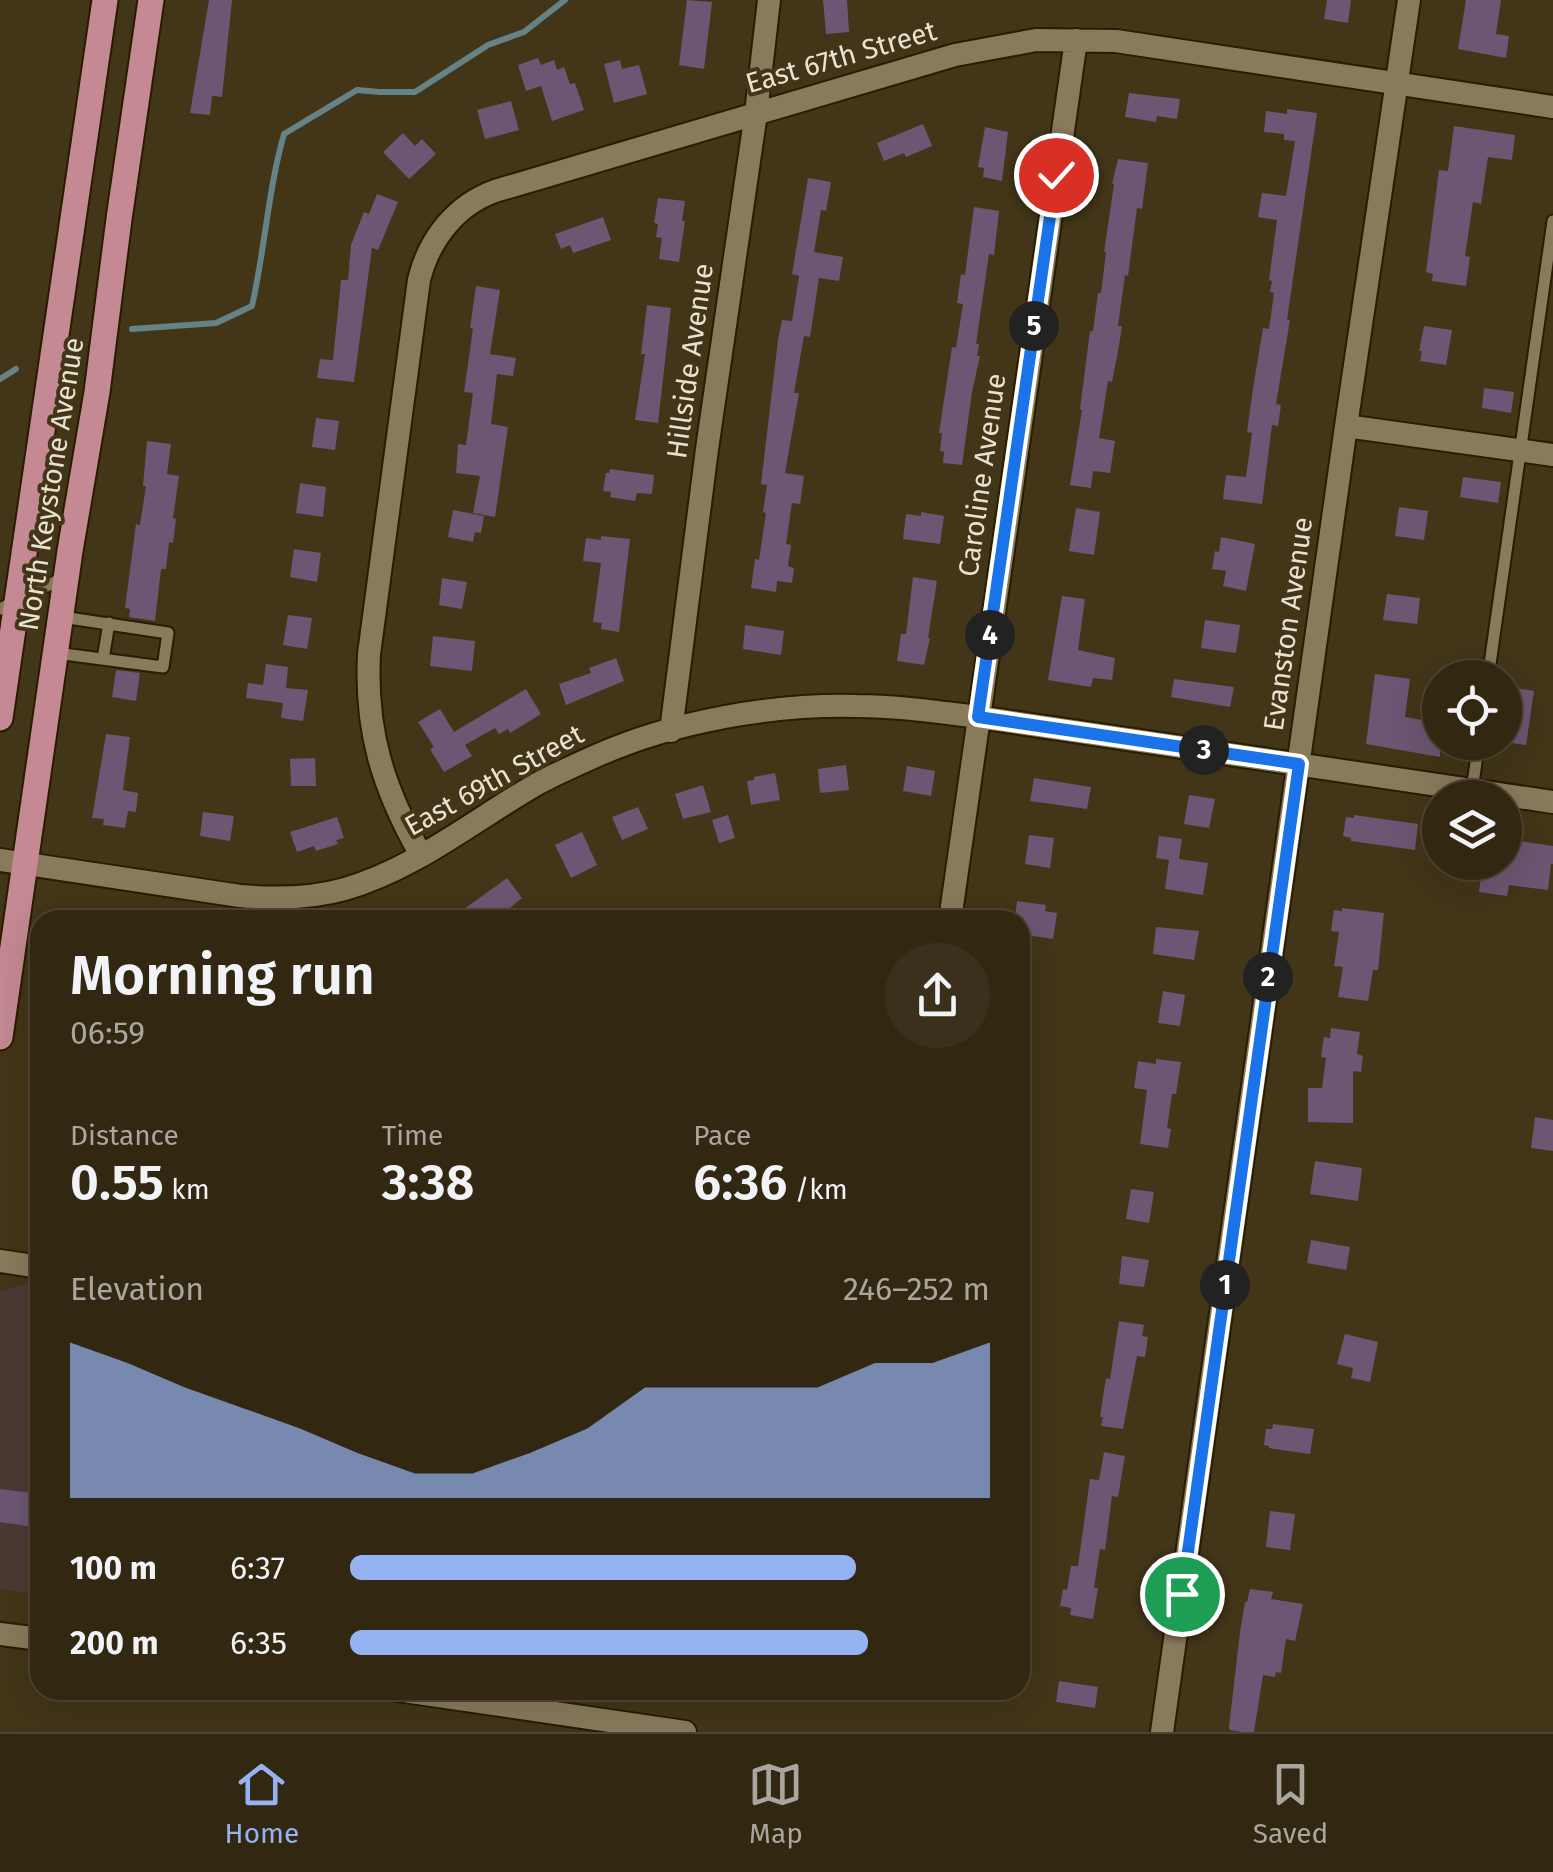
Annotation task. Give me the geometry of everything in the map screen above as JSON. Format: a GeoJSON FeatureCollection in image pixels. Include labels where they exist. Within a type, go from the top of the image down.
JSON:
{"type":"FeatureCollection","features":[{"type":"Feature","properties":{"kind":"main road","name":"North Keystone Avenue"},"geometry":{"type":"LineString","coordinates":[[0,718],[9,604],[45,412],[104,0]]}},
{"type":"Feature","properties":{"kind":"main road","name":"North Keystone Avenue"},"geometry":{"type":"LineString","coordinates":[[0,1037],[12,862],[56,653],[151,0]]}},
{"type":"Feature","properties":{"kind":"street","name":"Hillside Avenue"},"geometry":{"type":"LineString","coordinates":[[671,731],[769,0]]}},
{"type":"Feature","properties":{"kind":"street","name":"Evanston Avenue"},"geometry":{"type":"LineString","coordinates":[[1162,1732],[1409,0]]}},
{"type":"Feature","properties":{"kind":"street","name":"East 67th Street"},"geometry":{"type":"LineString","coordinates":[[421,855],[394,804],[375,749],[368,654],[420,280],[429,250],[439,234],[476,200],[495,190],[975,50],[1036,40],[1116,41],[1553,107]]}},
{"type":"Feature","properties":{"kind":"street","name":"Caroline Avenue"},"geometry":{"type":"LineString","coordinates":[[951,910],[1076,40]]}},
{"type":"Feature","properties":{"kind":"street"},"geometry":{"type":"LineString","coordinates":[[1346,426],[1553,455]]}},
{"type":"Feature","properties":{"kind":"street","name":"East 69th Street"},"geometry":{"type":"LineString","coordinates":[[12,862],[240,896],[308,896],[377,877],[421,855],[538,783],[608,751],[708,720],[822,706],[907,708],[978,717],[1422,782]]}},
{"type":"Feature","properties":{"kind":"street","name":"East 69th Street"},"geometry":{"type":"LineString","coordinates":[[1522,797],[1553,802]]}},
{"type":"Feature","properties":{"kind":"street"},"geometry":{"type":"LineString","coordinates":[[0,1261],[30,1266]]}},
{"type":"Feature","properties":{"kind":"street"},"geometry":{"type":"LineString","coordinates":[[0,1634],[30,1638]]}},
{"type":"Feature","properties":{"kind":"street"},"geometry":{"type":"LineString","coordinates":[[529,1700],[685,1732]]}},
{"type":"Feature","properties":{"kind":"lane"},"geometry":{"type":"LineString","coordinates":[[1491,660],[1553,222]]}},
{"type":"Feature","properties":{"kind":"lane"},"geometry":{"type":"LineString","coordinates":[[9,604],[67,576]]}},
{"type":"Feature","properties":{"kind":"lane"},"geometry":{"type":"LineString","coordinates":[[56,653],[163,668],[168,632],[61,616]]}},
{"type":"Feature","properties":{"kind":"lane"},"geometry":{"type":"LineString","coordinates":[[104,659],[108,623]]}},
{"type":"Feature","properties":{"kind":"shaded area"},"geometry":{"type":"Polygon","coordinates":[[[30,1282],[30,1594],[0,1589],[0,1292],[30,1282]]]}},
{"type":"Feature","properties":{"kind":"building"},"geometry":{"type":"Polygon","coordinates":[[[209,0],[232,0],[222,97],[212,96],[210,115],[190,113],[209,0]]]}},
{"type":"Feature","properties":{"kind":"building"},"geometry":{"type":"Polygon","coordinates":[[[687,0],[712,2],[704,69],[679,65],[687,0]]]}},
{"type":"Feature","properties":{"kind":"building"},"geometry":{"type":"Polygon","coordinates":[[[823,0],[847,0],[849,32],[826,34],[823,0]]]}},
{"type":"Feature","properties":{"kind":"building"},"geometry":{"type":"Polygon","coordinates":[[[1327,0],[1351,0],[1348,23],[1324,19],[1327,0]]]}},
{"type":"Feature","properties":{"kind":"building"},"geometry":{"type":"Polygon","coordinates":[[[1466,0],[1501,0],[1496,34],[1509,36],[1506,58],[1458,49],[1466,0]]]}},
{"type":"Feature","properties":{"kind":"building"},"geometry":{"type":"Polygon","coordinates":[[[538,58],[541,65],[554,60],[557,70],[564,67],[570,84],[575,83],[584,110],[552,121],[541,86],[526,91],[518,65],[538,58]]]}},
{"type":"Feature","properties":{"kind":"building"},"geometry":{"type":"Polygon","coordinates":[[[620,60],[622,69],[639,65],[647,94],[614,103],[604,64],[620,60]]]}},
{"type":"Feature","properties":{"kind":"building"},"geometry":{"type":"Polygon","coordinates":[[[1129,93],[1180,99],[1177,119],[1157,116],[1156,122],[1125,117],[1129,93]]]}},
{"type":"Feature","properties":{"kind":"building"},"geometry":{"type":"Polygon","coordinates":[[[511,101],[519,130],[485,139],[477,110],[511,101]]]}},
{"type":"Feature","properties":{"kind":"building"},"geometry":{"type":"Polygon","coordinates":[[[1287,109],[1317,113],[1276,404],[1281,405],[1278,426],[1272,425],[1262,504],[1223,499],[1226,475],[1246,477],[1253,388],[1263,328],[1269,329],[1274,293],[1270,292],[1269,280],[1277,220],[1258,217],[1262,193],[1286,196],[1295,141],[1284,140],[1284,134],[1264,132],[1266,111],[1287,114],[1287,109]]]}},
{"type":"Feature","properties":{"kind":"building"},"geometry":{"type":"Polygon","coordinates":[[[923,124],[932,146],[884,161],[877,143],[923,124]]]}},
{"type":"Feature","properties":{"kind":"building"},"geometry":{"type":"Polygon","coordinates":[[[1454,126],[1515,135],[1512,160],[1488,157],[1481,204],[1473,202],[1465,256],[1470,257],[1466,286],[1432,281],[1433,274],[1426,272],[1439,170],[1448,171],[1454,126]]]}},
{"type":"Feature","properties":{"kind":"building"},"geometry":{"type":"Polygon","coordinates":[[[985,127],[1008,132],[1002,181],[983,177],[984,168],[978,167],[985,127]]]}},
{"type":"Feature","properties":{"kind":"building"},"geometry":{"type":"Polygon","coordinates":[[[403,133],[415,146],[422,139],[436,154],[409,179],[383,152],[403,133]]]}},
{"type":"Feature","properties":{"kind":"building"},"geometry":{"type":"Polygon","coordinates":[[[1118,159],[1148,163],[1142,209],[1137,208],[1128,276],[1125,275],[1119,346],[1112,382],[1108,381],[1099,438],[1115,441],[1110,473],[1093,471],[1091,488],[1070,485],[1118,159]]]}},
{"type":"Feature","properties":{"kind":"building"},"geometry":{"type":"Polygon","coordinates":[[[808,178],[831,182],[826,211],[821,210],[814,252],[843,257],[839,281],[819,278],[810,337],[804,336],[785,473],[804,476],[800,504],[792,503],[786,544],[791,545],[788,566],[794,568],[792,583],[777,581],[776,592],[751,588],[766,513],[763,512],[767,485],[761,484],[778,340],[782,320],[792,321],[799,276],[792,274],[808,178]]]}},
{"type":"Feature","properties":{"kind":"building"},"geometry":{"type":"Polygon","coordinates":[[[377,194],[398,202],[378,250],[372,248],[354,382],[317,378],[320,359],[333,360],[341,280],[348,280],[351,245],[364,212],[369,214],[377,194]]]}},
{"type":"Feature","properties":{"kind":"building"},"geometry":{"type":"Polygon","coordinates":[[[658,198],[685,201],[679,262],[659,259],[662,238],[656,237],[658,224],[654,223],[658,198]]]}},
{"type":"Feature","properties":{"kind":"building"},"geometry":{"type":"Polygon","coordinates":[[[974,207],[999,211],[994,255],[989,254],[976,344],[980,356],[962,465],[943,463],[939,433],[963,304],[957,303],[974,207]]]}},
{"type":"Feature","properties":{"kind":"building"},"geometry":{"type":"Polygon","coordinates":[[[603,217],[611,240],[573,253],[570,245],[561,249],[555,234],[603,217]]]}},
{"type":"Feature","properties":{"kind":"building"},"geometry":{"type":"Polygon","coordinates":[[[476,286],[500,290],[490,354],[516,358],[513,376],[497,374],[491,424],[508,427],[495,517],[473,513],[480,476],[456,473],[458,444],[466,445],[473,393],[464,392],[476,286]]]}},
{"type":"Feature","properties":{"kind":"building"},"geometry":{"type":"Polygon","coordinates":[[[647,305],[671,308],[658,423],[635,420],[645,354],[641,354],[647,305]]]}},
{"type":"Feature","properties":{"kind":"building"},"geometry":{"type":"Polygon","coordinates":[[[1424,326],[1452,330],[1446,365],[1420,361],[1424,326]]]}},
{"type":"Feature","properties":{"kind":"building"},"geometry":{"type":"Polygon","coordinates":[[[1484,388],[1514,392],[1511,413],[1482,408],[1484,388]]]}},
{"type":"Feature","properties":{"kind":"building"},"geometry":{"type":"Polygon","coordinates":[[[316,418],[339,421],[335,450],[312,447],[316,418]]]}},
{"type":"Feature","properties":{"kind":"building"},"geometry":{"type":"Polygon","coordinates":[[[147,441],[171,444],[167,474],[179,476],[173,543],[169,542],[166,569],[161,569],[155,621],[129,617],[130,609],[125,608],[136,524],[140,525],[146,486],[147,441]]]}},
{"type":"Feature","properties":{"kind":"building"},"geometry":{"type":"Polygon","coordinates":[[[610,469],[654,475],[652,494],[637,493],[635,501],[610,497],[611,492],[603,491],[610,469]]]}},
{"type":"Feature","properties":{"kind":"building"},"geometry":{"type":"Polygon","coordinates":[[[1463,477],[1501,482],[1498,503],[1460,497],[1463,477]]]}},
{"type":"Feature","properties":{"kind":"building"},"geometry":{"type":"Polygon","coordinates":[[[300,483],[326,487],[323,517],[296,513],[300,483]]]}},
{"type":"Feature","properties":{"kind":"building"},"geometry":{"type":"Polygon","coordinates":[[[1399,507],[1428,511],[1424,540],[1395,536],[1399,507]]]}},
{"type":"Feature","properties":{"kind":"building"},"geometry":{"type":"Polygon","coordinates":[[[1076,508],[1100,512],[1094,555],[1069,551],[1076,508]]]}},
{"type":"Feature","properties":{"kind":"building"},"geometry":{"type":"Polygon","coordinates":[[[453,510],[484,516],[481,533],[475,532],[473,542],[448,537],[453,510]]]}},
{"type":"Feature","properties":{"kind":"building"},"geometry":{"type":"Polygon","coordinates":[[[921,512],[944,516],[940,544],[903,539],[906,514],[921,516],[921,512]]]}},
{"type":"Feature","properties":{"kind":"building"},"geometry":{"type":"Polygon","coordinates":[[[601,536],[630,539],[619,632],[601,629],[602,623],[593,622],[601,563],[583,561],[586,538],[601,540],[601,536]]]}},
{"type":"Feature","properties":{"kind":"building"},"geometry":{"type":"Polygon","coordinates":[[[1221,537],[1255,544],[1246,591],[1223,586],[1226,571],[1212,569],[1221,537]]]}},
{"type":"Feature","properties":{"kind":"building"},"geometry":{"type":"Polygon","coordinates":[[[294,549],[321,553],[317,582],[290,577],[294,549]]]}},
{"type":"Feature","properties":{"kind":"building"},"geometry":{"type":"Polygon","coordinates":[[[913,577],[937,581],[924,665],[897,661],[901,634],[906,634],[913,577]]]}},
{"type":"Feature","properties":{"kind":"building"},"geometry":{"type":"Polygon","coordinates":[[[442,578],[467,582],[462,609],[439,605],[442,578]]]}},
{"type":"Feature","properties":{"kind":"building"},"geometry":{"type":"Polygon","coordinates":[[[1387,594],[1420,598],[1417,624],[1383,620],[1387,594]]]}},
{"type":"Feature","properties":{"kind":"building"},"geometry":{"type":"Polygon","coordinates":[[[1062,596],[1085,599],[1078,650],[1115,658],[1112,680],[1093,678],[1091,687],[1048,680],[1062,596]]]}},
{"type":"Feature","properties":{"kind":"building"},"geometry":{"type":"Polygon","coordinates":[[[288,615],[312,618],[307,649],[283,645],[288,615]]]}},
{"type":"Feature","properties":{"kind":"building"},"geometry":{"type":"Polygon","coordinates":[[[1205,620],[1240,625],[1236,653],[1201,648],[1205,620]]]}},
{"type":"Feature","properties":{"kind":"building"},"geometry":{"type":"Polygon","coordinates":[[[745,625],[784,631],[781,655],[743,649],[745,625]]]}},
{"type":"Feature","properties":{"kind":"building"},"geometry":{"type":"Polygon","coordinates":[[[433,636],[475,641],[472,671],[430,666],[433,636]]]}},
{"type":"Feature","properties":{"kind":"building"},"geometry":{"type":"Polygon","coordinates":[[[616,658],[624,681],[566,705],[559,684],[591,673],[589,668],[616,658]]]}},
{"type":"Feature","properties":{"kind":"building"},"geometry":{"type":"Polygon","coordinates":[[[266,664],[288,667],[286,688],[308,690],[303,721],[281,718],[283,703],[246,698],[248,683],[263,685],[266,664]]]}},
{"type":"Feature","properties":{"kind":"building"},"geometry":{"type":"Polygon","coordinates":[[[116,670],[140,673],[136,701],[112,697],[116,670]]]}},
{"type":"Feature","properties":{"kind":"building"},"geometry":{"type":"Polygon","coordinates":[[[1375,674],[1410,679],[1405,717],[1422,720],[1422,754],[1366,744],[1375,674]]]}},
{"type":"Feature","properties":{"kind":"building"},"geometry":{"type":"Polygon","coordinates":[[[1174,679],[1234,687],[1230,707],[1171,697],[1174,679]]]}},
{"type":"Feature","properties":{"kind":"building"},"geometry":{"type":"Polygon","coordinates":[[[526,689],[541,714],[510,733],[508,729],[499,734],[495,728],[465,745],[472,756],[444,772],[418,722],[440,709],[454,732],[526,689]]]}},
{"type":"Feature","properties":{"kind":"building"},"geometry":{"type":"Polygon","coordinates":[[[1522,689],[1534,691],[1526,745],[1522,744],[1522,689]]]}},
{"type":"Feature","properties":{"kind":"building"},"geometry":{"type":"Polygon","coordinates":[[[106,734],[130,737],[123,790],[138,793],[136,812],[128,811],[125,828],[103,825],[104,819],[92,818],[106,734]]]}},
{"type":"Feature","properties":{"kind":"building"},"geometry":{"type":"Polygon","coordinates":[[[315,758],[316,786],[291,786],[290,759],[315,758]]]}},
{"type":"Feature","properties":{"kind":"building"},"geometry":{"type":"Polygon","coordinates":[[[846,765],[849,790],[820,793],[818,769],[846,765]]]}},
{"type":"Feature","properties":{"kind":"building"},"geometry":{"type":"Polygon","coordinates":[[[907,766],[935,771],[931,796],[903,791],[907,766]]]}},
{"type":"Feature","properties":{"kind":"building"},"geometry":{"type":"Polygon","coordinates":[[[775,773],[780,800],[751,805],[747,781],[775,773]]]}},
{"type":"Feature","properties":{"kind":"building"},"geometry":{"type":"Polygon","coordinates":[[[1034,778],[1091,787],[1087,809],[1030,801],[1034,778]]]}},
{"type":"Feature","properties":{"kind":"building"},"geometry":{"type":"Polygon","coordinates":[[[703,785],[711,812],[683,819],[675,794],[703,785]]]}},
{"type":"Feature","properties":{"kind":"building"},"geometry":{"type":"Polygon","coordinates":[[[1189,795],[1215,799],[1209,828],[1184,824],[1189,795]]]}},
{"type":"Feature","properties":{"kind":"building"},"geometry":{"type":"Polygon","coordinates":[[[638,807],[648,829],[622,840],[612,817],[638,807]]]}},
{"type":"Feature","properties":{"kind":"building"},"geometry":{"type":"Polygon","coordinates":[[[203,812],[234,816],[230,841],[200,836],[203,812]]]}},
{"type":"Feature","properties":{"kind":"building"},"geometry":{"type":"Polygon","coordinates":[[[728,815],[735,838],[719,843],[712,820],[728,815]]]}},
{"type":"Feature","properties":{"kind":"building"},"geometry":{"type":"Polygon","coordinates":[[[337,817],[344,838],[336,840],[338,844],[297,852],[290,832],[337,817]]]}},
{"type":"Feature","properties":{"kind":"building"},"geometry":{"type":"Polygon","coordinates":[[[1346,817],[1418,824],[1415,850],[1351,841],[1343,836],[1346,817]]]}},
{"type":"Feature","properties":{"kind":"building"},"geometry":{"type":"Polygon","coordinates":[[[582,832],[597,865],[571,878],[555,845],[582,832]]]}},
{"type":"Feature","properties":{"kind":"building"},"geometry":{"type":"Polygon","coordinates":[[[1029,835],[1054,838],[1050,868],[1025,864],[1029,835]]]}},
{"type":"Feature","properties":{"kind":"building"},"geometry":{"type":"Polygon","coordinates":[[[1159,836],[1182,839],[1179,859],[1208,863],[1203,895],[1165,889],[1169,860],[1156,858],[1159,836]]]}},
{"type":"Feature","properties":{"kind":"building"},"geometry":{"type":"Polygon","coordinates":[[[1522,841],[1553,846],[1548,890],[1509,885],[1507,896],[1479,892],[1481,880],[1522,880],[1522,841]]]}},
{"type":"Feature","properties":{"kind":"building"},"geometry":{"type":"Polygon","coordinates":[[[507,878],[522,898],[507,910],[463,910],[507,878]]]}},
{"type":"Feature","properties":{"kind":"building"},"geometry":{"type":"Polygon","coordinates":[[[1017,901],[1046,905],[1045,911],[1057,913],[1053,939],[1030,936],[1030,910],[1016,910],[1017,901]]]}},
{"type":"Feature","properties":{"kind":"building"},"geometry":{"type":"Polygon","coordinates":[[[1334,910],[1384,913],[1378,970],[1373,970],[1368,1001],[1338,997],[1343,967],[1334,966],[1339,932],[1331,931],[1334,910]]]}},
{"type":"Feature","properties":{"kind":"building"},"geometry":{"type":"Polygon","coordinates":[[[1156,927],[1199,931],[1194,960],[1153,954],[1156,927]]]}},
{"type":"Feature","properties":{"kind":"building"},"geometry":{"type":"Polygon","coordinates":[[[1163,991],[1185,995],[1180,1026],[1158,1023],[1163,991]]]}},
{"type":"Feature","properties":{"kind":"building"},"geometry":{"type":"Polygon","coordinates":[[[1331,1028],[1360,1032],[1357,1054],[1363,1056],[1361,1072],[1353,1071],[1353,1123],[1308,1122],[1308,1088],[1322,1088],[1324,1037],[1330,1038],[1331,1028]]]}},
{"type":"Feature","properties":{"kind":"building"},"geometry":{"type":"Polygon","coordinates":[[[1156,1059],[1181,1062],[1176,1094],[1172,1094],[1168,1148],[1140,1144],[1147,1090],[1134,1088],[1138,1061],[1156,1064],[1156,1059]]]}},
{"type":"Feature","properties":{"kind":"building"},"geometry":{"type":"Polygon","coordinates":[[[1535,1117],[1553,1120],[1553,1151],[1531,1148],[1535,1117]]]}},
{"type":"Feature","properties":{"kind":"building"},"geometry":{"type":"Polygon","coordinates":[[[1315,1161],[1362,1168],[1358,1201],[1310,1194],[1315,1161]]]}},
{"type":"Feature","properties":{"kind":"building"},"geometry":{"type":"Polygon","coordinates":[[[1131,1189],[1154,1192],[1149,1223],[1126,1219],[1131,1189]]]}},
{"type":"Feature","properties":{"kind":"building"},"geometry":{"type":"Polygon","coordinates":[[[1311,1240],[1350,1247],[1346,1270],[1307,1263],[1311,1240]]]}},
{"type":"Feature","properties":{"kind":"building"},"geometry":{"type":"Polygon","coordinates":[[[1122,1256],[1149,1260],[1144,1287],[1119,1284],[1122,1256]]]}},
{"type":"Feature","properties":{"kind":"building"},"geometry":{"type":"Polygon","coordinates":[[[1119,1321],[1144,1325],[1142,1336],[1148,1337],[1145,1357],[1137,1356],[1123,1429],[1101,1426],[1100,1417],[1119,1321]]]}},
{"type":"Feature","properties":{"kind":"building"},"geometry":{"type":"Polygon","coordinates":[[[1345,1334],[1378,1342],[1370,1382],[1351,1378],[1353,1368],[1337,1364],[1345,1334]]]}},
{"type":"Feature","properties":{"kind":"building"},"geometry":{"type":"Polygon","coordinates":[[[1273,1424],[1314,1429],[1310,1454],[1264,1445],[1266,1429],[1272,1429],[1273,1424]]]}},
{"type":"Feature","properties":{"kind":"building"},"geometry":{"type":"Polygon","coordinates":[[[1104,1452],[1125,1456],[1118,1497],[1112,1496],[1105,1550],[1100,1549],[1093,1619],[1070,1615],[1071,1608],[1060,1606],[1071,1566],[1078,1566],[1090,1479],[1099,1480],[1104,1452]]]}},
{"type":"Feature","properties":{"kind":"building"},"geometry":{"type":"Polygon","coordinates":[[[0,1489],[30,1493],[30,1526],[0,1522],[0,1489]]]}},
{"type":"Feature","properties":{"kind":"building"},"geometry":{"type":"Polygon","coordinates":[[[1270,1511],[1295,1514],[1290,1550],[1266,1547],[1270,1511]]]}},
{"type":"Feature","properties":{"kind":"building"},"geometry":{"type":"Polygon","coordinates":[[[1250,1589],[1273,1592],[1271,1599],[1303,1604],[1295,1641],[1286,1639],[1281,1673],[1276,1672],[1275,1677],[1263,1675],[1254,1732],[1241,1732],[1229,1727],[1240,1632],[1250,1589]]]}},
{"type":"Feature","properties":{"kind":"building"},"geometry":{"type":"Polygon","coordinates":[[[1059,1681],[1098,1687],[1095,1708],[1056,1702],[1059,1681]]]}},
{"type":"Feature","properties":{"kind":"waterway"},"geometry":{"type":"LineString","coordinates":[[132,329],[216,323],[252,306],[284,134],[357,90],[415,92],[488,45],[524,32],[565,0]]}},
{"type":"Feature","properties":{"kind":"waterway"},"geometry":{"type":"LineString","coordinates":[[0,379],[16,369]]}},
{"type":"Feature","properties":{"kind":"route"},"geometry":{"type":"LineString","coordinates":[[1056,175],[978,717],[1299,764],[1182,1594]]}}]}
